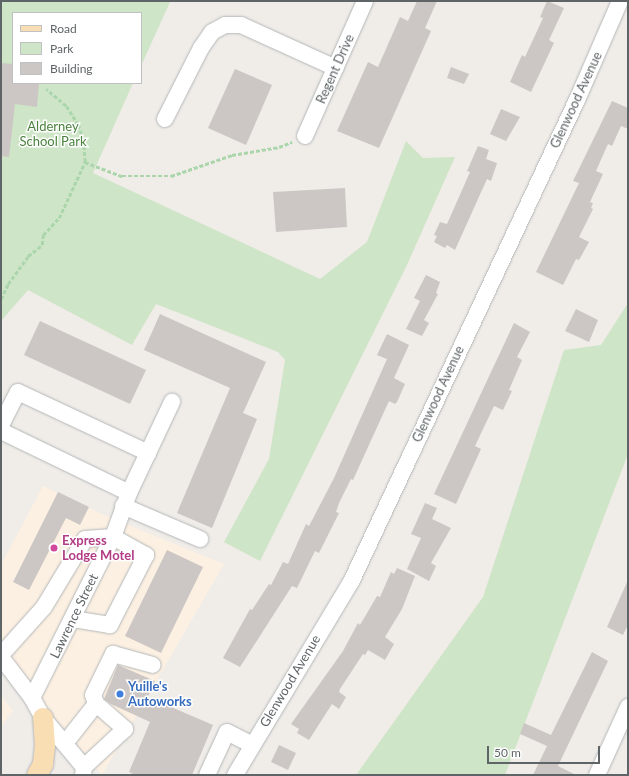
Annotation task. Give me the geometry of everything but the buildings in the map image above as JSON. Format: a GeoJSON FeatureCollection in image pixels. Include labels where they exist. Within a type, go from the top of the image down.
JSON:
{"type":"FeatureCollection","features":[{"type":"Feature","properties":{"kind":"main road"},"geometry":{"type":"LineString","coordinates":[[37,775],[43,764],[45,746],[43,718]]}},
{"type":"Feature","properties":{"kind":"street","name":"Regent Drive"},"geometry":{"type":"LineString","coordinates":[[305,136],[366,1]]}},
{"type":"Feature","properties":{"kind":"street","name":"Glenwood Avenue"},"geometry":{"type":"LineString","coordinates":[[235,775],[352,580],[577,100],[620,1]]}},
{"type":"Feature","properties":{"kind":"street"},"geometry":{"type":"LineString","coordinates":[[165,119],[201,48],[212,32],[225,25],[241,25],[336,68]]}},
{"type":"Feature","properties":{"kind":"street"},"geometry":{"type":"LineString","coordinates":[[1,425],[18,392],[148,453]]}},
{"type":"Feature","properties":{"kind":"street","name":"Lawrence Street"},"geometry":{"type":"LineString","coordinates":[[32,698],[73,619],[112,537],[126,500],[172,402]]}},
{"type":"Feature","properties":{"kind":"street"},"geometry":{"type":"LineString","coordinates":[[1,431],[200,539]]}},
{"type":"Feature","properties":{"kind":"street"},"geometry":{"type":"LineString","coordinates":[[73,619],[110,625],[146,555],[112,537],[84,539],[44,607],[1,656],[32,698],[43,718],[66,742],[84,771],[125,729],[96,704],[93,695],[113,654],[153,665]]}},
{"type":"Feature","properties":{"kind":"street"},"geometry":{"type":"LineString","coordinates":[[66,742],[96,704]]}},
{"type":"Feature","properties":{"kind":"street"},"geometry":{"type":"LineString","coordinates":[[597,775],[628,707]]}},
{"type":"Feature","properties":{"kind":"street"},"geometry":{"type":"LineString","coordinates":[[207,775],[227,732],[252,745]]}},
{"type":"Feature","properties":{"kind":"path"},"geometry":{"type":"LineString","coordinates":[[1,299],[8,284],[28,256],[42,245],[43,235],[59,218],[85,162],[83,140],[78,125],[66,106],[46,89]]}},
{"type":"Feature","properties":{"kind":"path"},"geometry":{"type":"LineString","coordinates":[[85,162],[122,176],[171,176],[232,155],[279,147],[305,136]]}},
{"type":"Feature","properties":{"kind":"shaded area"},"geometry":{"type":"Polygon","coordinates":[[[43,486],[104,515],[224,564],[102,775],[1,652],[1,565],[43,486]]]}},
{"type":"Feature","properties":{"kind":"shaded area"},"geometry":{"type":"Polygon","coordinates":[[[1,695],[13,711],[1,726],[1,695]]]}},
{"type":"Feature","properties":{"kind":"green space","name":"Alderney School Park"},"geometry":{"type":"Polygon","coordinates":[[[1,1],[170,2],[142,64],[142,12],[12,12],[12,84],[133,84],[93,173],[320,279],[367,242],[406,141],[423,158],[455,157],[407,265],[260,561],[224,542],[269,459],[285,360],[278,352],[156,304],[132,345],[28,290],[1,321],[1,1]]]}},
{"type":"Feature","properties":{"kind":"green space"},"geometry":{"type":"Polygon","coordinates":[[[628,303],[628,454],[505,775],[356,775],[483,597],[564,350],[601,345],[628,303]]]}},
{"type":"Feature","properties":{"kind":"place","name":"Express Lodge Motel"},"geometry":{"type":"Point","coordinates":[54,548]}},
{"type":"Feature","properties":{"kind":"place","name":"Yuille's Autoworks"},"geometry":{"type":"Point","coordinates":[120,694]}}]}
